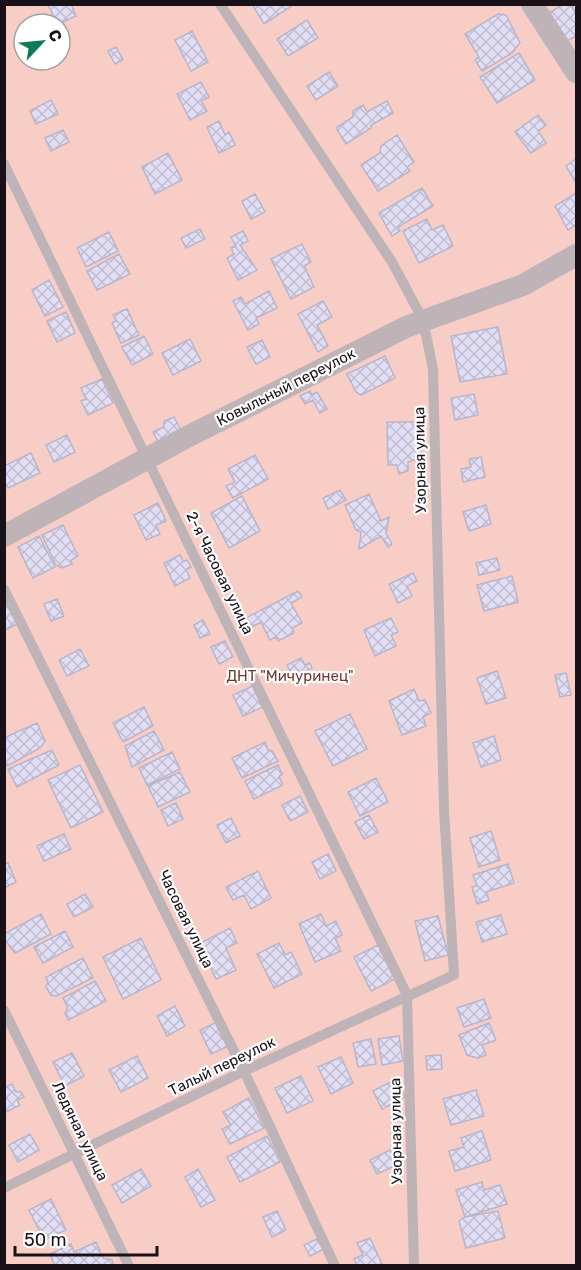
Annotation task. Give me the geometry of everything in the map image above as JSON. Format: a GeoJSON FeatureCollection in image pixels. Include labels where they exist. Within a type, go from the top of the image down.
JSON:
{"type":"FeatureCollection","features":[{"type":"Feature","properties":{"kind":"street"},"geometry":{"type":"LineString","coordinates":[[532,4],[576,72]]}},
{"type":"Feature","properties":{"kind":"street","name":"Ковыльный переулок"},"geometry":{"type":"LineString","coordinates":[[4,536],[148,458],[406,327],[523,285],[576,255]]}},
{"type":"Feature","properties":{"kind":"lane","name":"Узорная улица"},"geometry":{"type":"LineString","coordinates":[[220,4],[380,243],[423,320],[433,369],[444,810],[454,975]]}},
{"type":"Feature","properties":{"kind":"lane","name":"2-я Часовая улица"},"geometry":{"type":"LineString","coordinates":[[4,164],[407,995]]}},
{"type":"Feature","properties":{"kind":"lane","name":"Часовая улица"},"geometry":{"type":"LineString","coordinates":[[4,589],[244,1071],[335,1266]]}},
{"type":"Feature","properties":{"kind":"lane","name":"Талый переулок"},"geometry":{"type":"LineString","coordinates":[[4,1188],[244,1071],[454,975]]}},
{"type":"Feature","properties":{"kind":"lane","name":"Узорная улица"},"geometry":{"type":"LineString","coordinates":[[407,995],[414,1266]]}},
{"type":"Feature","properties":{"kind":"lane","name":"Ледяная улица"},"geometry":{"type":"LineString","coordinates":[[4,1011],[129,1266]]}},
{"type":"Feature","properties":{"kind":"green space","name":"ДНТ \"Мичуринец\""},"geometry":{"type":"Polygon","coordinates":[[[5,5],[576,5],[576,1265],[5,1266],[5,5]]]}},
{"type":"Feature","properties":{"kind":"building"},"geometry":{"type":"Polygon","coordinates":[[[71,4],[76,16],[72,18],[72,12],[52,12],[48,5],[71,4]]]}},
{"type":"Feature","properties":{"kind":"building"},"geometry":{"type":"Polygon","coordinates":[[[252,4],[293,4],[293,5],[264,24],[252,4]]]}},
{"type":"Feature","properties":{"kind":"building"},"geometry":{"type":"Polygon","coordinates":[[[564,4],[571,4],[576,15],[576,36],[563,43],[547,14],[564,4]]]}},
{"type":"Feature","properties":{"kind":"building"},"geometry":{"type":"Polygon","coordinates":[[[498,14],[506,15],[520,43],[512,53],[482,71],[475,60],[479,57],[465,34],[498,14]]]}},
{"type":"Feature","properties":{"kind":"building"},"geometry":{"type":"Polygon","coordinates":[[[307,20],[318,38],[288,56],[277,39],[307,20]]]}},
{"type":"Feature","properties":{"kind":"building"},"geometry":{"type":"Polygon","coordinates":[[[192,31],[208,62],[191,71],[175,40],[192,31]]]}},
{"type":"Feature","properties":{"kind":"building"},"geometry":{"type":"Polygon","coordinates":[[[116,47],[123,60],[115,64],[108,51],[116,47]]]}},
{"type":"Feature","properties":{"kind":"building"},"geometry":{"type":"Polygon","coordinates":[[[519,53],[535,80],[497,103],[480,77],[519,53]]]}},
{"type":"Feature","properties":{"kind":"building"},"geometry":{"type":"Polygon","coordinates":[[[329,72],[338,86],[316,100],[307,86],[329,72]]]}},
{"type":"Feature","properties":{"kind":"building"},"geometry":{"type":"Polygon","coordinates":[[[201,82],[209,97],[201,101],[207,111],[190,120],[177,94],[201,82]]]}},
{"type":"Feature","properties":{"kind":"building"},"geometry":{"type":"Polygon","coordinates":[[[51,100],[58,114],[36,124],[30,111],[51,100]]]}},
{"type":"Feature","properties":{"kind":"building"},"geometry":{"type":"Polygon","coordinates":[[[387,101],[393,113],[371,125],[371,128],[346,144],[336,128],[353,117],[353,111],[363,105],[367,112],[387,101]]]}},
{"type":"Feature","properties":{"kind":"building"},"geometry":{"type":"Polygon","coordinates":[[[538,115],[546,125],[538,131],[546,143],[531,153],[515,132],[538,115]]]}},
{"type":"Feature","properties":{"kind":"building"},"geometry":{"type":"Polygon","coordinates":[[[219,121],[225,135],[229,132],[235,145],[219,153],[207,127],[219,121]]]}},
{"type":"Feature","properties":{"kind":"building"},"geometry":{"type":"Polygon","coordinates":[[[63,130],[69,142],[51,151],[45,138],[63,130]]]}},
{"type":"Feature","properties":{"kind":"building"},"geometry":{"type":"Polygon","coordinates":[[[397,135],[414,162],[407,167],[410,171],[378,191],[361,165],[380,153],[381,146],[397,135]]]}},
{"type":"Feature","properties":{"kind":"building"},"geometry":{"type":"Polygon","coordinates":[[[168,153],[182,180],[155,194],[142,167],[168,153]]]}},
{"type":"Feature","properties":{"kind":"building"},"geometry":{"type":"Polygon","coordinates":[[[576,159],[576,183],[566,166],[576,159]]]}},
{"type":"Feature","properties":{"kind":"building"},"geometry":{"type":"Polygon","coordinates":[[[422,188],[433,206],[398,227],[400,231],[392,236],[379,213],[422,188]]]}},
{"type":"Feature","properties":{"kind":"building"},"geometry":{"type":"Polygon","coordinates":[[[576,193],[576,225],[568,230],[555,206],[576,193]]]}},
{"type":"Feature","properties":{"kind":"building"},"geometry":{"type":"Polygon","coordinates":[[[255,194],[265,212],[251,219],[242,201],[255,194]]]}},
{"type":"Feature","properties":{"kind":"building"},"geometry":{"type":"Polygon","coordinates":[[[427,219],[432,230],[443,225],[453,246],[419,263],[403,231],[427,219]]]}},
{"type":"Feature","properties":{"kind":"building"},"geometry":{"type":"Polygon","coordinates":[[[200,229],[205,239],[186,248],[181,238],[200,229]]]}},
{"type":"Feature","properties":{"kind":"building"},"geometry":{"type":"Polygon","coordinates":[[[243,231],[248,241],[240,245],[257,270],[238,280],[227,258],[234,254],[231,248],[236,246],[231,237],[243,231]]]}},
{"type":"Feature","properties":{"kind":"building"},"geometry":{"type":"Polygon","coordinates":[[[109,232],[118,251],[86,267],[77,248],[109,232]]]}},
{"type":"Feature","properties":{"kind":"building"},"geometry":{"type":"Polygon","coordinates":[[[302,244],[311,262],[304,266],[314,287],[291,299],[271,259],[302,244]]]}},
{"type":"Feature","properties":{"kind":"building"},"geometry":{"type":"Polygon","coordinates":[[[119,254],[130,274],[97,290],[87,271],[119,254]]]}},
{"type":"Feature","properties":{"kind":"building"},"geometry":{"type":"Polygon","coordinates":[[[49,280],[63,307],[45,316],[32,290],[49,280]]]}},
{"type":"Feature","properties":{"kind":"building"},"geometry":{"type":"Polygon","coordinates":[[[269,291],[277,308],[256,318],[259,324],[248,330],[233,301],[241,297],[245,304],[269,291]]]}},
{"type":"Feature","properties":{"kind":"building"},"geometry":{"type":"Polygon","coordinates":[[[323,301],[332,317],[317,325],[328,346],[318,352],[298,314],[323,301]]]}},
{"type":"Feature","properties":{"kind":"building"},"geometry":{"type":"Polygon","coordinates":[[[127,309],[139,335],[121,343],[112,323],[116,321],[113,315],[127,309]]]}},
{"type":"Feature","properties":{"kind":"building"},"geometry":{"type":"Polygon","coordinates":[[[66,312],[75,333],[57,342],[47,321],[66,312]]]}},
{"type":"Feature","properties":{"kind":"building"},"geometry":{"type":"Polygon","coordinates":[[[498,327],[507,374],[460,382],[451,336],[498,327]]]}},
{"type":"Feature","properties":{"kind":"building"},"geometry":{"type":"Polygon","coordinates":[[[144,336],[153,354],[132,365],[122,347],[144,336]]]}},
{"type":"Feature","properties":{"kind":"building"},"geometry":{"type":"Polygon","coordinates":[[[190,339],[201,361],[173,375],[162,353],[190,339]]]}},
{"type":"Feature","properties":{"kind":"building"},"geometry":{"type":"Polygon","coordinates":[[[262,340],[270,357],[256,364],[247,347],[262,340]]]}},
{"type":"Feature","properties":{"kind":"building"},"geometry":{"type":"Polygon","coordinates":[[[385,356],[395,378],[361,395],[356,392],[347,374],[385,356]]]}},
{"type":"Feature","properties":{"kind":"building"},"geometry":{"type":"Polygon","coordinates":[[[102,379],[113,403],[88,415],[81,401],[86,399],[81,388],[102,379]]]}},
{"type":"Feature","properties":{"kind":"building"},"geometry":{"type":"Polygon","coordinates":[[[310,391],[312,395],[317,392],[327,409],[320,413],[313,400],[305,404],[300,396],[310,391]]]}},
{"type":"Feature","properties":{"kind":"building"},"geometry":{"type":"Polygon","coordinates":[[[474,394],[478,415],[455,420],[451,398],[474,394]]]}},
{"type":"Feature","properties":{"kind":"building"},"geometry":{"type":"Polygon","coordinates":[[[174,417],[185,438],[160,445],[153,432],[164,427],[164,421],[174,417]]]}},
{"type":"Feature","properties":{"kind":"building"},"geometry":{"type":"Polygon","coordinates":[[[387,422],[421,422],[421,458],[408,462],[408,471],[399,474],[397,465],[388,465],[387,422]]]}},
{"type":"Feature","properties":{"kind":"building"},"geometry":{"type":"Polygon","coordinates":[[[67,435],[75,452],[54,462],[46,445],[67,435]]]}},
{"type":"Feature","properties":{"kind":"building"},"geometry":{"type":"Polygon","coordinates":[[[31,453],[40,473],[8,488],[4,481],[4,466],[31,453]]]}},
{"type":"Feature","properties":{"kind":"building"},"geometry":{"type":"Polygon","coordinates":[[[255,455],[268,479],[233,498],[226,486],[235,482],[228,469],[255,455]]]}},
{"type":"Feature","properties":{"kind":"building"},"geometry":{"type":"Polygon","coordinates":[[[481,457],[485,477],[463,482],[461,469],[471,467],[469,459],[481,457]]]}},
{"type":"Feature","properties":{"kind":"building"},"geometry":{"type":"Polygon","coordinates":[[[340,490],[346,500],[328,509],[323,498],[340,490]]]}},
{"type":"Feature","properties":{"kind":"building"},"geometry":{"type":"Polygon","coordinates":[[[369,494],[381,521],[389,517],[386,533],[392,544],[388,547],[381,536],[359,549],[361,532],[356,530],[345,505],[369,494]]]}},
{"type":"Feature","properties":{"kind":"building"},"geometry":{"type":"Polygon","coordinates":[[[242,496],[260,531],[229,548],[211,513],[242,496]]]}},
{"type":"Feature","properties":{"kind":"building"},"geometry":{"type":"Polygon","coordinates":[[[158,503],[166,521],[156,525],[160,534],[146,540],[134,515],[158,503]]]}},
{"type":"Feature","properties":{"kind":"building"},"geometry":{"type":"Polygon","coordinates":[[[486,505],[491,524],[469,531],[463,512],[486,505]]]}},
{"type":"Feature","properties":{"kind":"building"},"geometry":{"type":"Polygon","coordinates":[[[63,525],[78,556],[71,560],[72,564],[62,568],[56,565],[42,535],[63,525]]]}},
{"type":"Feature","properties":{"kind":"building"},"geometry":{"type":"Polygon","coordinates":[[[39,536],[55,567],[33,578],[18,547],[39,536]]]}},
{"type":"Feature","properties":{"kind":"building"},"geometry":{"type":"Polygon","coordinates":[[[180,555],[183,562],[187,560],[191,567],[186,570],[190,578],[175,586],[164,563],[180,555]]]}},
{"type":"Feature","properties":{"kind":"building"},"geometry":{"type":"Polygon","coordinates":[[[497,558],[500,570],[479,575],[476,563],[497,558]]]}},
{"type":"Feature","properties":{"kind":"building"},"geometry":{"type":"Polygon","coordinates":[[[413,573],[417,581],[407,586],[412,596],[398,603],[389,584],[413,573]]]}},
{"type":"Feature","properties":{"kind":"building"},"geometry":{"type":"Polygon","coordinates":[[[512,576],[518,602],[484,611],[477,585],[512,576]]]}},
{"type":"Feature","properties":{"kind":"building"},"geometry":{"type":"Polygon","coordinates":[[[298,591],[302,597],[291,603],[302,623],[292,628],[294,633],[278,641],[276,637],[270,640],[261,622],[250,628],[244,619],[298,591]]]}},
{"type":"Feature","properties":{"kind":"building"},"geometry":{"type":"Polygon","coordinates":[[[57,599],[64,616],[51,621],[44,604],[57,599]]]}},
{"type":"Feature","properties":{"kind":"building"},"geometry":{"type":"Polygon","coordinates":[[[11,604],[20,623],[4,630],[4,607],[11,604]]]}},
{"type":"Feature","properties":{"kind":"building"},"geometry":{"type":"Polygon","coordinates":[[[391,618],[398,632],[391,635],[396,646],[375,656],[364,630],[391,618]]]}},
{"type":"Feature","properties":{"kind":"building"},"geometry":{"type":"Polygon","coordinates":[[[203,620],[210,634],[200,638],[194,625],[203,620]]]}},
{"type":"Feature","properties":{"kind":"building"},"geometry":{"type":"Polygon","coordinates":[[[225,641],[233,657],[219,664],[211,647],[225,641]]]}},
{"type":"Feature","properties":{"kind":"building"},"geometry":{"type":"Polygon","coordinates":[[[80,649],[89,666],[67,676],[59,660],[80,649]]]}},
{"type":"Feature","properties":{"kind":"building"},"geometry":{"type":"Polygon","coordinates":[[[301,658],[305,665],[310,663],[312,668],[307,670],[310,675],[301,679],[302,683],[297,685],[287,665],[301,658]]]}},
{"type":"Feature","properties":{"kind":"building"},"geometry":{"type":"Polygon","coordinates":[[[497,671],[506,698],[486,704],[477,678],[497,671]]]}},
{"type":"Feature","properties":{"kind":"building"},"geometry":{"type":"Polygon","coordinates":[[[566,673],[571,695],[560,697],[555,675],[566,673]]]}},
{"type":"Feature","properties":{"kind":"building"},"geometry":{"type":"Polygon","coordinates":[[[255,685],[265,706],[243,716],[233,695],[255,685]]]}},
{"type":"Feature","properties":{"kind":"building"},"geometry":{"type":"Polygon","coordinates":[[[414,689],[419,701],[425,700],[431,713],[423,717],[426,726],[402,735],[389,701],[414,689]]]}},
{"type":"Feature","properties":{"kind":"building"},"geometry":{"type":"Polygon","coordinates":[[[144,707],[153,726],[123,742],[113,723],[144,707]]]}},
{"type":"Feature","properties":{"kind":"building"},"geometry":{"type":"Polygon","coordinates":[[[350,714],[367,749],[333,766],[315,731],[350,714]]]}},
{"type":"Feature","properties":{"kind":"building"},"geometry":{"type":"Polygon","coordinates":[[[37,723],[45,741],[40,748],[7,766],[4,762],[4,738],[37,723]]]}},
{"type":"Feature","properties":{"kind":"building"},"geometry":{"type":"Polygon","coordinates":[[[154,731],[164,750],[132,767],[125,746],[154,731]]]}},
{"type":"Feature","properties":{"kind":"building"},"geometry":{"type":"Polygon","coordinates":[[[494,736],[501,760],[481,767],[473,743],[494,736]]]}},
{"type":"Feature","properties":{"kind":"building"},"geometry":{"type":"Polygon","coordinates":[[[265,742],[268,750],[272,751],[278,761],[242,778],[232,758],[265,742]]]}},
{"type":"Feature","properties":{"kind":"building"},"geometry":{"type":"Polygon","coordinates":[[[52,750],[59,765],[17,787],[8,769],[52,750]]]}},
{"type":"Feature","properties":{"kind":"building"},"geometry":{"type":"Polygon","coordinates":[[[172,752],[180,769],[147,785],[139,768],[172,752]]]}},
{"type":"Feature","properties":{"kind":"building"},"geometry":{"type":"Polygon","coordinates":[[[80,765],[103,812],[71,828],[48,780],[80,765]]]}},
{"type":"Feature","properties":{"kind":"building"},"geometry":{"type":"Polygon","coordinates":[[[278,765],[282,774],[279,777],[283,785],[254,799],[245,781],[278,765]]]}},
{"type":"Feature","properties":{"kind":"building"},"geometry":{"type":"Polygon","coordinates":[[[180,772],[190,792],[158,807],[148,786],[180,772]]]}},
{"type":"Feature","properties":{"kind":"building"},"geometry":{"type":"Polygon","coordinates":[[[376,778],[388,802],[360,816],[348,792],[376,778]]]}},
{"type":"Feature","properties":{"kind":"building"},"geometry":{"type":"Polygon","coordinates":[[[300,796],[308,812],[290,821],[282,805],[300,796]]]}},
{"type":"Feature","properties":{"kind":"building"},"geometry":{"type":"Polygon","coordinates":[[[176,803],[183,819],[168,826],[161,810],[176,803]]]}},
{"type":"Feature","properties":{"kind":"building"},"geometry":{"type":"Polygon","coordinates":[[[369,815],[378,832],[364,839],[355,822],[369,815]]]}},
{"type":"Feature","properties":{"kind":"building"},"geometry":{"type":"Polygon","coordinates":[[[231,818],[240,836],[226,843],[217,825],[231,818]]]}},
{"type":"Feature","properties":{"kind":"building"},"geometry":{"type":"Polygon","coordinates":[[[491,831],[500,860],[479,867],[470,838],[491,831]]]}},
{"type":"Feature","properties":{"kind":"building"},"geometry":{"type":"Polygon","coordinates":[[[64,834],[71,849],[44,861],[37,846],[64,834]]]}},
{"type":"Feature","properties":{"kind":"building"},"geometry":{"type":"Polygon","coordinates":[[[328,854],[336,871],[320,879],[312,862],[328,854]]]}},
{"type":"Feature","properties":{"kind":"building"},"geometry":{"type":"Polygon","coordinates":[[[8,863],[16,882],[4,888],[4,864],[8,863]]]}},
{"type":"Feature","properties":{"kind":"building"},"geometry":{"type":"Polygon","coordinates":[[[508,864],[514,883],[486,892],[489,900],[477,904],[472,887],[477,886],[473,875],[508,864]]]}},
{"type":"Feature","properties":{"kind":"building"},"geometry":{"type":"Polygon","coordinates":[[[258,871],[271,898],[251,909],[244,895],[233,900],[226,887],[258,871]]]}},
{"type":"Feature","properties":{"kind":"building"},"geometry":{"type":"Polygon","coordinates":[[[85,894],[93,907],[74,917],[67,904],[85,894]]]}},
{"type":"Feature","properties":{"kind":"building"},"geometry":{"type":"Polygon","coordinates":[[[41,914],[51,934],[15,953],[4,939],[4,934],[41,914]]]}},
{"type":"Feature","properties":{"kind":"building"},"geometry":{"type":"Polygon","coordinates":[[[321,914],[326,926],[336,921],[342,935],[335,938],[341,951],[315,962],[299,924],[321,914]]]}},
{"type":"Feature","properties":{"kind":"building"},"geometry":{"type":"Polygon","coordinates":[[[501,915],[507,934],[482,942],[476,922],[501,915]]]}},
{"type":"Feature","properties":{"kind":"building"},"geometry":{"type":"Polygon","coordinates":[[[438,916],[448,955],[425,961],[415,921],[438,916]]]}},
{"type":"Feature","properties":{"kind":"building"},"geometry":{"type":"Polygon","coordinates":[[[230,928],[237,943],[226,948],[236,970],[216,979],[199,944],[230,928]]]}},
{"type":"Feature","properties":{"kind":"building"},"geometry":{"type":"Polygon","coordinates":[[[65,931],[73,947],[43,963],[34,947],[65,931]]]}},
{"type":"Feature","properties":{"kind":"building"},"geometry":{"type":"Polygon","coordinates":[[[141,938],[161,980],[123,999],[103,957],[141,938]]]}},
{"type":"Feature","properties":{"kind":"building"},"geometry":{"type":"Polygon","coordinates":[[[279,943],[285,955],[291,952],[302,974],[274,988],[257,954],[279,943]]]}},
{"type":"Feature","properties":{"kind":"building"},"geometry":{"type":"Polygon","coordinates":[[[378,945],[395,979],[371,991],[354,957],[378,945]]]}},
{"type":"Feature","properties":{"kind":"building"},"geometry":{"type":"Polygon","coordinates":[[[83,958],[93,978],[56,996],[51,995],[46,987],[48,982],[46,977],[83,958]]]}},
{"type":"Feature","properties":{"kind":"building"},"geometry":{"type":"Polygon","coordinates":[[[95,981],[106,1001],[68,1020],[65,1013],[68,1008],[63,998],[95,981]]]}},
{"type":"Feature","properties":{"kind":"building"},"geometry":{"type":"Polygon","coordinates":[[[484,999],[491,1018],[464,1027],[457,1008],[484,999]]]}},
{"type":"Feature","properties":{"kind":"building"},"geometry":{"type":"Polygon","coordinates":[[[175,1006],[185,1026],[167,1036],[157,1016],[175,1006]]]}},
{"type":"Feature","properties":{"kind":"building"},"geometry":{"type":"Polygon","coordinates":[[[219,1021],[231,1045],[211,1054],[200,1030],[219,1021]]]}},
{"type":"Feature","properties":{"kind":"building"},"geometry":{"type":"Polygon","coordinates":[[[489,1023],[496,1040],[482,1045],[486,1055],[478,1058],[467,1055],[459,1035],[489,1023]]]}},
{"type":"Feature","properties":{"kind":"building"},"geometry":{"type":"Polygon","coordinates":[[[399,1036],[403,1061],[382,1065],[378,1039],[399,1036]]]}},
{"type":"Feature","properties":{"kind":"building"},"geometry":{"type":"Polygon","coordinates":[[[371,1039],[376,1064],[358,1067],[353,1043],[371,1039]]]}},
{"type":"Feature","properties":{"kind":"building"},"geometry":{"type":"Polygon","coordinates":[[[72,1053],[84,1076],[65,1086],[53,1062],[72,1053]]]}},
{"type":"Feature","properties":{"kind":"building"},"geometry":{"type":"Polygon","coordinates":[[[441,1055],[442,1069],[427,1070],[426,1056],[441,1055]]]}},
{"type":"Feature","properties":{"kind":"building"},"geometry":{"type":"Polygon","coordinates":[[[137,1056],[148,1078],[121,1092],[109,1070],[137,1056]]]}},
{"type":"Feature","properties":{"kind":"building"},"geometry":{"type":"Polygon","coordinates":[[[341,1057],[353,1083],[331,1094],[318,1067],[341,1057]]]}},
{"type":"Feature","properties":{"kind":"building"},"geometry":{"type":"Polygon","coordinates":[[[301,1076],[313,1101],[287,1113],[275,1088],[301,1076]]]}},
{"type":"Feature","properties":{"kind":"building"},"geometry":{"type":"Polygon","coordinates":[[[396,1079],[405,1097],[382,1109],[373,1091],[396,1079]]]}},
{"type":"Feature","properties":{"kind":"building"},"geometry":{"type":"Polygon","coordinates":[[[12,1084],[16,1092],[21,1092],[24,1097],[17,1100],[20,1105],[4,1113],[4,1088],[12,1084]]]}},
{"type":"Feature","properties":{"kind":"building"},"geometry":{"type":"Polygon","coordinates":[[[476,1090],[484,1116],[451,1125],[443,1099],[476,1090]]]}},
{"type":"Feature","properties":{"kind":"building"},"geometry":{"type":"Polygon","coordinates":[[[249,1098],[264,1128],[230,1144],[222,1129],[231,1125],[223,1112],[249,1098]]]}},
{"type":"Feature","properties":{"kind":"building"},"geometry":{"type":"Polygon","coordinates":[[[482,1131],[491,1160],[455,1171],[449,1151],[464,1147],[461,1138],[482,1131]]]}},
{"type":"Feature","properties":{"kind":"building"},"geometry":{"type":"Polygon","coordinates":[[[30,1134],[39,1150],[18,1162],[9,1145],[30,1134]]]}},
{"type":"Feature","properties":{"kind":"building"},"geometry":{"type":"Polygon","coordinates":[[[267,1136],[280,1162],[240,1182],[227,1157],[267,1136]]]}},
{"type":"Feature","properties":{"kind":"building"},"geometry":{"type":"Polygon","coordinates":[[[390,1150],[397,1165],[377,1174],[370,1160],[390,1150]]]}},
{"type":"Feature","properties":{"kind":"building"},"geometry":{"type":"Polygon","coordinates":[[[141,1169],[151,1186],[122,1203],[112,1185],[141,1169]]]}},
{"type":"Feature","properties":{"kind":"building"},"geometry":{"type":"Polygon","coordinates":[[[198,1169],[215,1200],[201,1207],[185,1177],[198,1169]]]}},
{"type":"Feature","properties":{"kind":"building"},"geometry":{"type":"Polygon","coordinates":[[[482,1182],[484,1190],[500,1185],[507,1204],[465,1217],[456,1190],[482,1182]]]}},
{"type":"Feature","properties":{"kind":"building"},"geometry":{"type":"Polygon","coordinates":[[[51,1199],[66,1230],[44,1240],[29,1210],[51,1199]]]}},
{"type":"Feature","properties":{"kind":"building"},"geometry":{"type":"Polygon","coordinates":[[[277,1211],[286,1230],[272,1237],[263,1217],[277,1211]]]}},
{"type":"Feature","properties":{"kind":"building"},"geometry":{"type":"Polygon","coordinates":[[[498,1211],[505,1238],[466,1248],[459,1221],[465,1217],[498,1211]]]}},
{"type":"Feature","properties":{"kind":"building"},"geometry":{"type":"Polygon","coordinates":[[[319,1238],[324,1249],[310,1256],[304,1245],[319,1238]]]}},
{"type":"Feature","properties":{"kind":"building"},"geometry":{"type":"Polygon","coordinates":[[[370,1238],[383,1266],[357,1266],[354,1259],[363,1255],[357,1243],[370,1238]]]}},
{"type":"Feature","properties":{"kind":"building"},"geometry":{"type":"Polygon","coordinates":[[[96,1242],[103,1258],[112,1260],[114,1266],[55,1266],[50,1254],[71,1244],[74,1252],[96,1242]]]}}]}
